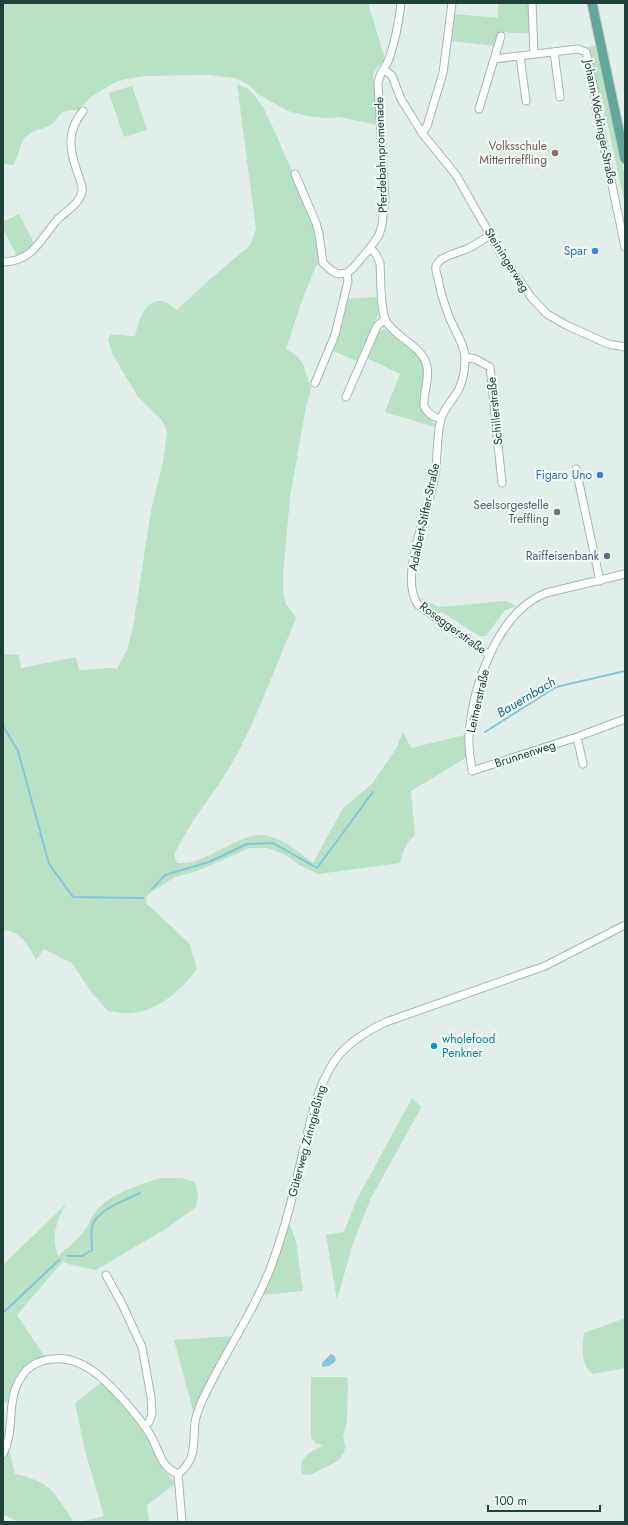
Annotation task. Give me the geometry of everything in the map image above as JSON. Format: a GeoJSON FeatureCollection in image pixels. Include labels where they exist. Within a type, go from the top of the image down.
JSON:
{"type":"FeatureCollection","features":[{"type":"Feature","properties":{"kind":"main road"},"geometry":{"type":"LineString","coordinates":[[592,3],[625,159]]}},
{"type":"Feature","properties":{"kind":"street","name":"Pferdebahnpromenade"},"geometry":{"type":"LineString","coordinates":[[347,273],[370,248],[379,235],[382,225],[384,209],[378,84],[379,76],[385,70],[396,36],[401,3]]}},
{"type":"Feature","properties":{"kind":"street"},"geometry":{"type":"LineString","coordinates":[[422,133],[427,126],[442,78],[452,3]]}},
{"type":"Feature","properties":{"kind":"street"},"geometry":{"type":"LineString","coordinates":[[532,3],[534,54]]}},
{"type":"Feature","properties":{"kind":"street"},"geometry":{"type":"LineString","coordinates":[[479,109],[502,36]]}},
{"type":"Feature","properties":{"kind":"street","name":"Johann-Wöckinger-Straße"},"geometry":{"type":"LineString","coordinates":[[494,59],[578,49],[584,50],[587,55],[594,89],[596,109],[625,247]]}},
{"type":"Feature","properties":{"kind":"street"},"geometry":{"type":"LineString","coordinates":[[554,52],[560,97]]}},
{"type":"Feature","properties":{"kind":"street"},"geometry":{"type":"LineString","coordinates":[[520,56],[526,101]]}},
{"type":"Feature","properties":{"kind":"street","name":"Steiningerweg"},"geometry":{"type":"LineString","coordinates":[[385,70],[392,76],[401,99],[422,133],[456,175],[522,287],[547,314],[608,344],[625,347]]}},
{"type":"Feature","properties":{"kind":"street"},"geometry":{"type":"LineString","coordinates":[[3,262],[17,260],[33,251],[58,220],[79,199],[82,192],[82,186],[73,157],[71,136],[75,122],[83,111]]}},
{"type":"Feature","properties":{"kind":"street"},"geometry":{"type":"LineString","coordinates":[[295,174],[316,223],[323,263],[327,268],[338,274],[347,273],[348,280],[334,335],[315,383]]}},
{"type":"Feature","properties":{"kind":"street","name":"Adalbert-Stifter-Straße"},"geometry":{"type":"LineString","coordinates":[[416,601],[412,587],[412,573],[417,545],[435,476],[439,428],[445,409],[459,389],[463,377],[465,357],[438,284],[436,267],[439,261],[444,257],[468,249],[490,235]]}},
{"type":"Feature","properties":{"kind":"street"},"geometry":{"type":"LineString","coordinates":[[370,248],[376,254],[380,263],[385,319],[391,328],[424,358],[427,369],[425,410],[429,414],[441,419]]}},
{"type":"Feature","properties":{"kind":"street"},"geometry":{"type":"LineString","coordinates":[[346,398],[377,326],[385,319]]}},
{"type":"Feature","properties":{"kind":"street","name":"Schillerstraße"},"geometry":{"type":"LineString","coordinates":[[465,357],[475,359],[490,367],[502,483]]}},
{"type":"Feature","properties":{"kind":"street"},"geometry":{"type":"LineString","coordinates":[[576,469],[600,581]]}},
{"type":"Feature","properties":{"kind":"street","name":"Leitnerstraße"},"geometry":{"type":"LineString","coordinates":[[472,770],[469,738],[478,689],[490,655],[511,620],[528,602],[546,593],[625,574]]}},
{"type":"Feature","properties":{"kind":"street","name":"Roseggerstraße"},"geometry":{"type":"LineString","coordinates":[[416,601],[418,605],[490,655]]}},
{"type":"Feature","properties":{"kind":"street","name":"Brunnenweg"},"geometry":{"type":"LineString","coordinates":[[472,770],[577,737],[625,719]]}},
{"type":"Feature","properties":{"kind":"street"},"geometry":{"type":"LineString","coordinates":[[577,737],[583,764]]}},
{"type":"Feature","properties":{"kind":"street","name":"Güterweg Zinngießing"},"geometry":{"type":"LineString","coordinates":[[178,1474],[185,1469],[192,1456],[196,1420],[202,1401],[254,1303],[272,1264],[289,1210],[317,1098],[330,1068],[339,1055],[351,1043],[368,1030],[386,1022],[544,966],[625,925]]}},
{"type":"Feature","properties":{"kind":"street"},"geometry":{"type":"LineString","coordinates":[[106,1274],[142,1346],[151,1397],[152,1414],[149,1422],[144,1426]]}},
{"type":"Feature","properties":{"kind":"street"},"geometry":{"type":"LineString","coordinates":[[3,1454],[9,1440],[11,1406],[17,1384],[23,1374],[29,1368],[45,1360],[71,1360],[91,1370],[104,1379],[117,1392],[144,1426],[166,1466],[170,1471],[178,1474],[182,1522]]}},
{"type":"Feature","properties":{"kind":"green space"},"geometry":{"type":"Polygon","coordinates":[[[3,3],[368,3],[385,59],[375,70],[373,75],[378,125],[339,117],[327,118],[307,116],[288,111],[258,94],[249,85],[235,78],[208,75],[146,76],[121,80],[91,97],[78,110],[65,111],[49,126],[33,132],[24,139],[13,165],[3,164],[3,3]]]}},
{"type":"Feature","properties":{"kind":"green space"},"geometry":{"type":"Polygon","coordinates":[[[498,3],[536,3],[537,34],[499,32],[496,46],[451,41],[454,14],[498,18],[498,3]]]}},
{"type":"Feature","properties":{"kind":"green space"},"geometry":{"type":"Polygon","coordinates":[[[597,45],[625,177],[625,205],[607,122],[603,122],[605,107],[604,104],[598,99],[598,89],[591,53],[587,47],[597,45]]]}},
{"type":"Feature","properties":{"kind":"green space"},"geometry":{"type":"Polygon","coordinates":[[[237,84],[248,89],[254,95],[263,107],[274,130],[315,224],[320,260],[315,268],[301,303],[286,349],[297,356],[303,364],[311,388],[305,412],[290,497],[283,575],[283,593],[286,604],[296,618],[243,743],[227,772],[180,842],[174,855],[177,863],[189,862],[213,854],[247,837],[258,835],[269,836],[281,840],[313,863],[343,808],[372,784],[396,749],[403,732],[411,748],[469,734],[469,756],[411,791],[415,835],[405,848],[400,863],[318,874],[299,865],[286,855],[267,848],[249,848],[195,872],[175,877],[147,895],[146,903],[189,943],[197,969],[177,991],[161,1003],[142,1011],[120,1013],[108,1011],[92,993],[72,963],[44,949],[36,960],[27,944],[19,936],[15,933],[3,930],[3,654],[19,655],[21,668],[76,657],[79,670],[117,669],[127,650],[133,627],[151,511],[163,462],[167,432],[160,418],[138,397],[113,355],[108,340],[110,335],[135,336],[143,313],[150,304],[155,301],[165,302],[177,310],[250,245],[256,229],[237,84]]]}},
{"type":"Feature","properties":{"kind":"green space"},"geometry":{"type":"Polygon","coordinates":[[[132,86],[147,130],[124,137],[109,93],[132,86]]]}},
{"type":"Feature","properties":{"kind":"green space"},"geometry":{"type":"Polygon","coordinates":[[[19,214],[35,245],[18,258],[3,229],[3,222],[19,214]]]}},
{"type":"Feature","properties":{"kind":"green space"},"geometry":{"type":"Polygon","coordinates":[[[379,297],[379,312],[357,361],[331,350],[346,299],[379,297]]]}},
{"type":"Feature","properties":{"kind":"green space"},"geometry":{"type":"Polygon","coordinates":[[[385,329],[403,341],[420,359],[423,365],[424,375],[420,405],[424,413],[435,424],[435,427],[385,412],[400,374],[367,358],[378,332],[385,329]]]}},
{"type":"Feature","properties":{"kind":"green space"},"geometry":{"type":"Polygon","coordinates":[[[418,597],[439,607],[506,601],[516,606],[504,611],[486,636],[479,636],[442,612],[437,614],[418,597]]]}},
{"type":"Feature","properties":{"kind":"green space"},"geometry":{"type":"Polygon","coordinates":[[[412,1098],[422,1106],[371,1198],[353,1243],[337,1300],[326,1235],[344,1232],[356,1201],[412,1098]]]}},
{"type":"Feature","properties":{"kind":"green space"},"geometry":{"type":"Polygon","coordinates":[[[161,1178],[183,1179],[195,1182],[198,1195],[196,1207],[167,1228],[96,1270],[71,1265],[63,1261],[17,1315],[45,1357],[23,1369],[12,1385],[7,1402],[3,1402],[3,1265],[66,1204],[57,1223],[56,1229],[55,1242],[58,1256],[79,1238],[99,1208],[108,1200],[130,1188],[161,1178]]]}},
{"type":"Feature","properties":{"kind":"green space"},"geometry":{"type":"Polygon","coordinates":[[[289,1223],[296,1241],[303,1291],[261,1295],[289,1223]]]}},
{"type":"Feature","properties":{"kind":"green space"},"geometry":{"type":"Polygon","coordinates":[[[625,1318],[625,1368],[593,1374],[589,1371],[584,1361],[584,1333],[625,1318]]]}},
{"type":"Feature","properties":{"kind":"green space"},"geometry":{"type":"Polygon","coordinates":[[[233,1336],[202,1394],[194,1414],[174,1340],[233,1336]]]}},
{"type":"Feature","properties":{"kind":"green space"},"geometry":{"type":"Polygon","coordinates":[[[311,1377],[347,1377],[348,1383],[347,1421],[343,1436],[345,1446],[344,1452],[339,1460],[310,1475],[302,1474],[301,1468],[303,1459],[323,1445],[316,1444],[311,1437],[311,1377]]]}},
{"type":"Feature","properties":{"kind":"green space"},"geometry":{"type":"Polygon","coordinates":[[[102,1382],[141,1426],[151,1442],[162,1467],[175,1484],[147,1505],[149,1522],[80,1522],[104,1516],[85,1451],[75,1403],[102,1382]]]}},
{"type":"Feature","properties":{"kind":"green space"},"geometry":{"type":"Polygon","coordinates":[[[9,1448],[15,1474],[34,1479],[49,1488],[74,1522],[18,1522],[3,1514],[3,1460],[9,1448]]]}},
{"type":"Feature","properties":{"kind":"water"},"geometry":{"type":"Polygon","coordinates":[[[331,1354],[334,1355],[336,1359],[335,1362],[329,1366],[322,1367],[322,1363],[331,1354]]]}},
{"type":"Feature","properties":{"kind":"waterway","name":"Bauernbach"},"geometry":{"type":"LineString","coordinates":[[485,732],[556,687],[625,671]]}},
{"type":"Feature","properties":{"kind":"waterway"},"geometry":{"type":"LineString","coordinates":[[3,726],[18,751],[49,864],[73,897],[143,898]]}},
{"type":"Feature","properties":{"kind":"waterway"},"geometry":{"type":"LineString","coordinates":[[152,889],[165,875],[209,862],[247,844],[273,843],[317,868],[373,792]]}},
{"type":"Feature","properties":{"kind":"waterway","name":"Bauernbach"},"geometry":{"type":"LineString","coordinates":[[68,1256],[82,1256],[92,1250],[91,1237],[93,1224],[96,1219],[107,1209],[140,1193]]}},
{"type":"Feature","properties":{"kind":"waterway","name":"Bauernbach"},"geometry":{"type":"LineString","coordinates":[[3,1313],[59,1260]]}},
{"type":"Feature","properties":{"kind":"place","name":"Volksschule Mittertreffling"},"geometry":{"type":"Point","coordinates":[555,153]}},
{"type":"Feature","properties":{"kind":"place","name":"Spar"},"geometry":{"type":"Point","coordinates":[595,251]}},
{"type":"Feature","properties":{"kind":"place","name":"Figaro Uno"},"geometry":{"type":"Point","coordinates":[600,475]}},
{"type":"Feature","properties":{"kind":"place","name":"Seelsorgestelle Treffling"},"geometry":{"type":"Point","coordinates":[557,512]}},
{"type":"Feature","properties":{"kind":"place","name":"Raiffeisenbank"},"geometry":{"type":"Point","coordinates":[607,556]}},
{"type":"Feature","properties":{"kind":"place","name":"wholefood Penkner"},"geometry":{"type":"Point","coordinates":[434,1046]}}]}
